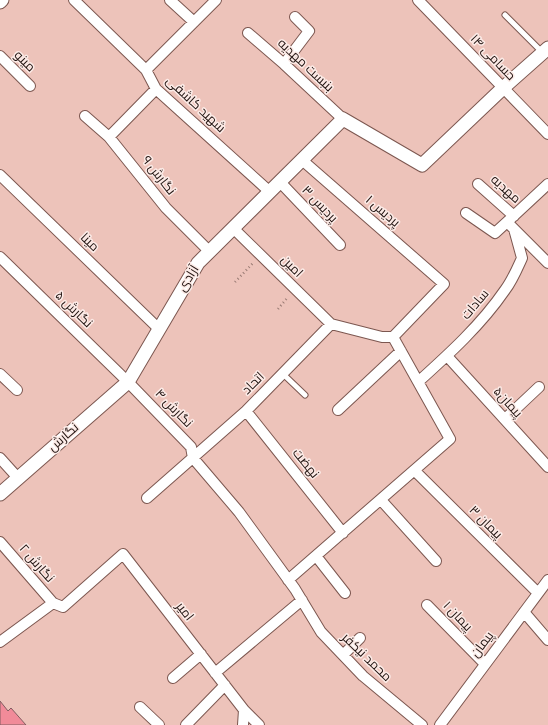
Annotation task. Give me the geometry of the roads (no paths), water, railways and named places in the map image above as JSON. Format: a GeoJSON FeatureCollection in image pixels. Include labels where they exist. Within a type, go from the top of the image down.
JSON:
{"type":"FeatureCollection","features":[{"type":"Feature","properties":{"kind":"street","name":"شهید کاشفی"},"geometry":{"type":"LineString","coordinates":[[74,0],[146,70],[156,89],[270,192]]}},
{"type":"Feature","properties":{"kind":"street"},"geometry":{"type":"LineString","coordinates":[[170,0],[194,22]]}},
{"type":"Feature","properties":{"kind":"street"},"geometry":{"type":"LineString","coordinates":[[146,70],[216,0]]}},
{"type":"Feature","properties":{"kind":"street","name":"حسامی ۱۴"},"geometry":{"type":"LineString","coordinates":[[418,0],[548,134]]}},
{"type":"Feature","properties":{"kind":"street"},"geometry":{"type":"LineString","coordinates":[[284,64],[309,30],[295,17]]}},
{"type":"Feature","properties":{"kind":"street","name":"بنبست مهدیه"},"geometry":{"type":"LineString","coordinates":[[248,33],[343,119]]}},
{"type":"Feature","properties":{"kind":"street"},"geometry":{"type":"LineString","coordinates":[[343,119],[422,165],[503,88],[546,50]]}},
{"type":"Feature","properties":{"kind":"street","name":"مینو"},"geometry":{"type":"LineString","coordinates":[[0,56],[30,86]]}},
{"type":"Feature","properties":{"kind":"street"},"geometry":{"type":"LineString","coordinates":[[109,137],[156,89]]}},
{"type":"Feature","properties":{"kind":"street","name":"نگارش ۹"},"geometry":{"type":"LineString","coordinates":[[85,116],[109,137],[166,208],[210,252]]}},
{"type":"Feature","properties":{"kind":"street","name":"آزادی"},"geometry":{"type":"LineString","coordinates":[[128,382],[198,264],[343,119]]}},
{"type":"Feature","properties":{"kind":"street","name":"پردیس ۱"},"geometry":{"type":"LineString","coordinates":[[302,160],[444,284],[393,337]]}},
{"type":"Feature","properties":{"kind":"street","name":"مینا"},"geometry":{"type":"LineString","coordinates":[[0,175],[159,329]]}},
{"type":"Feature","properties":{"kind":"street","name":"پردیس ۳"},"geometry":{"type":"LineString","coordinates":[[280,182],[340,245]]}},
{"type":"Feature","properties":{"kind":"street","name":"مهدیه"},"geometry":{"type":"LineString","coordinates":[[478,184],[548,263]]}},
{"type":"Feature","properties":{"kind":"street"},"geometry":{"type":"LineString","coordinates":[[466,213],[495,232],[512,222],[548,184]]}},
{"type":"Feature","properties":{"kind":"street","name":"سادات"},"geometry":{"type":"LineString","coordinates":[[418,382],[447,356],[480,321],[506,290],[522,258],[512,222]]}},
{"type":"Feature","properties":{"kind":"street","name":"امین"},"geometry":{"type":"LineString","coordinates":[[233,228],[331,324]]}},
{"type":"Feature","properties":{"kind":"street","name":"نگارش ۵"},"geometry":{"type":"LineString","coordinates":[[0,258],[128,382]]}},
{"type":"Feature","properties":{"kind":"street"},"geometry":{"type":"LineString","coordinates":[[288,580],[450,439],[393,337],[382,337],[331,324]]}},
{"type":"Feature","properties":{"kind":"street","name":"اتحاد"},"geometry":{"type":"LineString","coordinates":[[147,498],[246,411],[331,324]]}},
{"type":"Feature","properties":{"kind":"street"},"geometry":{"type":"LineString","coordinates":[[338,410],[401,351]]}},
{"type":"Feature","properties":{"kind":"street","name":"پیمان۵"},"geometry":{"type":"LineString","coordinates":[[447,356],[548,467]]}},
{"type":"Feature","properties":{"kind":"street"},"geometry":{"type":"LineString","coordinates":[[0,374],[17,390]]}},
{"type":"Feature","properties":{"kind":"street","name":"نگارش ۴"},"geometry":{"type":"LineString","coordinates":[[128,382],[191,447],[193,458],[239,512],[288,580]]}},
{"type":"Feature","properties":{"kind":"street","name":"نگارش"},"geometry":{"type":"LineString","coordinates":[[0,494],[128,382]]}},
{"type":"Feature","properties":{"kind":"street"},"geometry":{"type":"LineString","coordinates":[[505,419],[539,387]]}},
{"type":"Feature","properties":{"kind":"street","name":"نهضت"},"geometry":{"type":"LineString","coordinates":[[246,411],[343,533]]}},
{"type":"Feature","properties":{"kind":"street"},"geometry":{"type":"LineString","coordinates":[[0,458],[18,478]]}},
{"type":"Feature","properties":{"kind":"street","name":"پیمان ۳"},"geometry":{"type":"LineString","coordinates":[[415,471],[538,593]]}},
{"type":"Feature","properties":{"kind":"street"},"geometry":{"type":"LineString","coordinates":[[381,500],[436,561]]}},
{"type":"Feature","properties":{"kind":"street","name":"نگارش ۲"},"geometry":{"type":"LineString","coordinates":[[0,542],[53,603]]}},
{"type":"Feature","properties":{"kind":"street","name":"امیر"},"geometry":{"type":"LineString","coordinates":[[53,603],[63,607],[123,554],[244,710],[260,725]]}},
{"type":"Feature","properties":{"kind":"street"},"geometry":{"type":"LineString","coordinates":[[316,556],[345,593]]}},
{"type":"Feature","properties":{"kind":"street","name":"محمد نیکفر"},"geometry":{"type":"LineString","coordinates":[[288,580],[321,632],[363,676],[422,725]]}},
{"type":"Feature","properties":{"kind":"street","name":"پیمان"},"geometry":{"type":"LineString","coordinates":[[440,725],[548,580]]}},
{"type":"Feature","properties":{"kind":"street"},"geometry":{"type":"LineString","coordinates":[[216,673],[302,600]]}},
{"type":"Feature","properties":{"kind":"street"},"geometry":{"type":"LineString","coordinates":[[0,642],[53,603]]}},
{"type":"Feature","properties":{"kind":"street","name":"پیمان ۱"},"geometry":{"type":"LineString","coordinates":[[427,605],[485,664]]}},
{"type":"Feature","properties":{"kind":"street"},"geometry":{"type":"LineString","coordinates":[[524,612],[548,640]]}},
{"type":"Feature","properties":{"kind":"street"},"geometry":{"type":"LineString","coordinates":[[343,655],[360,638]]}},
{"type":"Feature","properties":{"kind":"street"},"geometry":{"type":"LineString","coordinates":[[173,678],[201,654]]}},
{"type":"Feature","properties":{"kind":"street"},"geometry":{"type":"LineString","coordinates":[[186,725],[225,685]]}},
{"type":"Feature","properties":{"kind":"street"},"geometry":{"type":"LineString","coordinates":[[140,707],[159,725]]}},
{"type":"Feature","properties":{"kind":"street"},"geometry":{"type":"LineString","coordinates":[[243,725],[244,710]]}},
{"type":"Feature","properties":{"kind":"lane"},"geometry":{"type":"LineString","coordinates":[[505,15],[546,50]]}},
{"type":"Feature","properties":{"kind":"lane"},"geometry":{"type":"LineString","coordinates":[[282,373],[305,395]]}}]}
